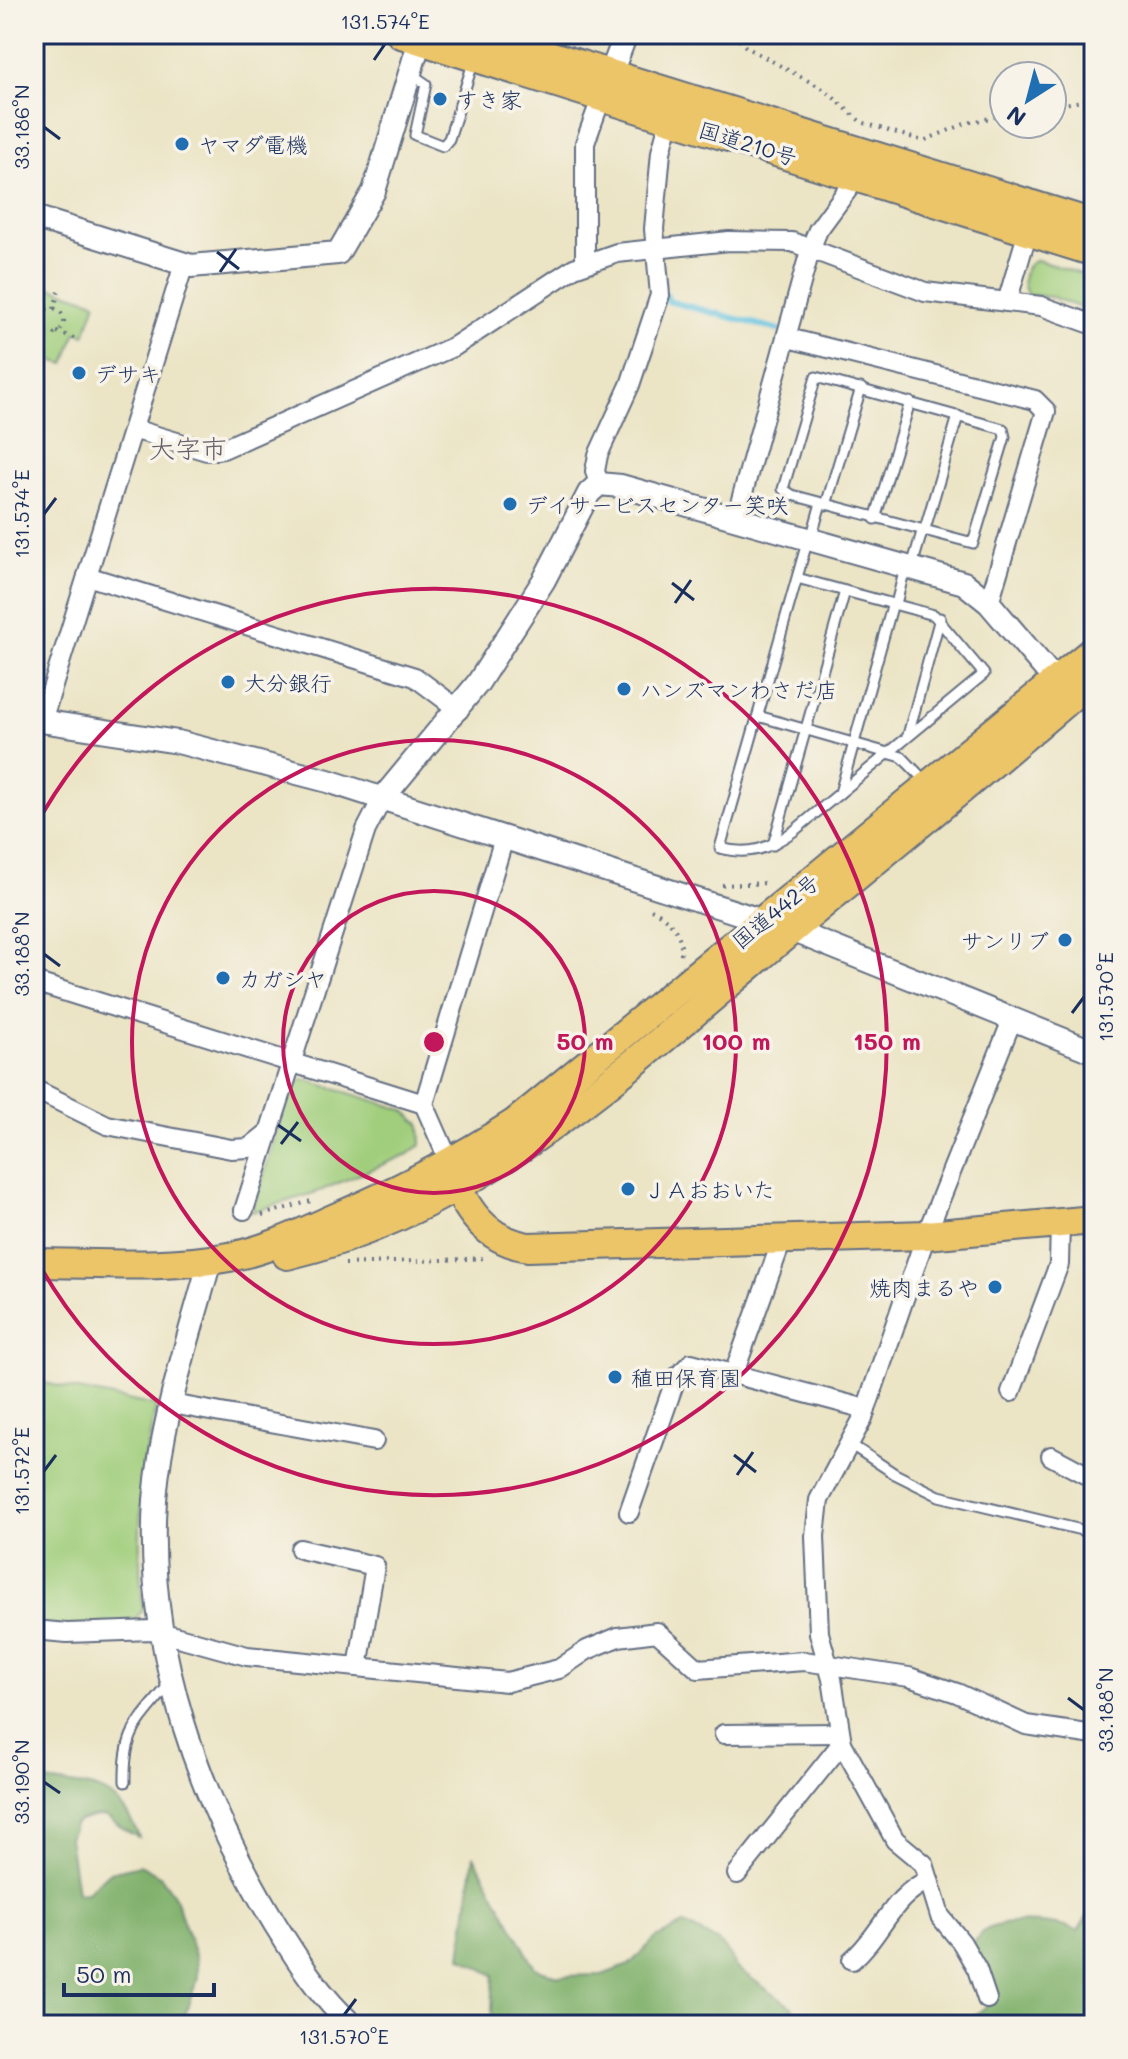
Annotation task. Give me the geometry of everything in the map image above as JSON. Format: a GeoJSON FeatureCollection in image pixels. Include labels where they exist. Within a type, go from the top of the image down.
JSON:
{"type":"FeatureCollection","features":[{"type":"Feature","properties":{"kind":"highway","name":"国道210号"},"geometry":{"type":"LineString","coordinates":[[411,37],[478,46],[607,86],[1094,224]]}},
{"type":"Feature","properties":{"kind":"highway","name":"国道210号"},"geometry":{"type":"LineString","coordinates":[[607,86],[670,118],[1094,252]]}},
{"type":"Feature","properties":{"kind":"highway","name":"国道442号"},"geometry":{"type":"LineString","coordinates":[[179,1262],[231,1257],[277,1243],[366,1205],[518,1149],[593,1094],[791,930],[1063,690],[1094,650]]}},
{"type":"Feature","properties":{"kind":"highway","name":"国道442号"},"geometry":{"type":"LineString","coordinates":[[34,1263],[245,1263],[331,1243],[453,1175],[930,785],[1063,690],[1094,677]]}},
{"type":"Feature","properties":{"kind":"highway"},"geometry":{"type":"LineString","coordinates":[[453,1175],[487,1231],[498,1239],[528,1247],[926,1235],[1094,1220]]}},
{"type":"Feature","properties":{"kind":"street"},"geometry":{"type":"LineString","coordinates":[[585,262],[585,143],[626,34]]}},
{"type":"Feature","properties":{"kind":"street"},"geometry":{"type":"LineString","coordinates":[[34,217],[184,264],[220,264],[342,251],[374,191],[410,73],[411,37]]}},
{"type":"Feature","properties":{"kind":"street"},"geometry":{"type":"LineString","coordinates":[[599,484],[595,471],[598,455],[630,385],[660,295],[655,249],[661,152],[670,118]]}},
{"type":"Feature","properties":{"kind":"street"},"geometry":{"type":"LineString","coordinates":[[736,518],[811,247],[818,230],[857,177]]}},
{"type":"Feature","properties":{"kind":"street"},"geometry":{"type":"LineString","coordinates":[[1007,302],[1028,231]]}},
{"type":"Feature","properties":{"kind":"street"},"geometry":{"type":"LineString","coordinates":[[133,429],[207,451],[223,449],[455,346],[585,262],[655,249],[758,239],[811,247],[925,292],[1065,312],[1094,325]]}},
{"type":"Feature","properties":{"kind":"street"},"geometry":{"type":"LineString","coordinates":[[184,264],[87,576],[38,720],[209,749],[382,799],[791,930],[1094,1052]]}},
{"type":"Feature","properties":{"kind":"street"},"geometry":{"type":"LineString","coordinates":[[788,338],[1035,400],[1046,411],[989,603]]}},
{"type":"Feature","properties":{"kind":"street"},"geometry":{"type":"LineString","coordinates":[[244,1210],[366,830],[382,799],[459,710],[535,594],[589,493],[599,484],[621,486],[964,583],[989,603],[1063,690]]}},
{"type":"Feature","properties":{"kind":"street"},"geometry":{"type":"LineString","coordinates":[[87,576],[415,677],[459,710]]}},
{"type":"Feature","properties":{"kind":"street"},"geometry":{"type":"LineString","coordinates":[[453,1175],[424,1104],[504,838]]}},
{"type":"Feature","properties":{"kind":"street"},"geometry":{"type":"LineString","coordinates":[[34,982],[424,1104]]}},
{"type":"Feature","properties":{"kind":"street"},"geometry":{"type":"LineString","coordinates":[[987,1999],[977,1969],[962,1943],[940,1916],[924,1864],[895,1840],[841,1738],[828,1664],[819,1633],[816,1517],[824,1488],[866,1409],[926,1235],[1012,1020]]}},
{"type":"Feature","properties":{"kind":"street"},"geometry":{"type":"LineString","coordinates":[[34,1089],[107,1125],[231,1149],[249,1148],[270,1130]]}},
{"type":"Feature","properties":{"kind":"street"},"geometry":{"type":"LineString","coordinates":[[1011,1392],[1059,1264],[1060,1223]]}},
{"type":"Feature","properties":{"kind":"street"},"geometry":{"type":"LineString","coordinates":[[733,1376],[782,1240]]}},
{"type":"Feature","properties":{"kind":"street"},"geometry":{"type":"LineString","coordinates":[[209,1264],[172,1404],[154,1515],[163,1631],[172,1680],[203,1784],[243,1869],[303,1969],[352,2025]]}},
{"type":"Feature","properties":{"kind":"street"},"geometry":{"type":"LineString","coordinates":[[629,1512],[680,1372],[691,1363],[866,1409]]}},
{"type":"Feature","properties":{"kind":"street"},"geometry":{"type":"LineString","coordinates":[[172,1404],[374,1441]]}},
{"type":"Feature","properties":{"kind":"street"},"geometry":{"type":"LineString","coordinates":[[1051,1456],[1094,1479]]}},
{"type":"Feature","properties":{"kind":"street"},"geometry":{"type":"LineString","coordinates":[[300,1549],[375,1566],[358,1667]]}},
{"type":"Feature","properties":{"kind":"street"},"geometry":{"type":"LineString","coordinates":[[34,1630],[163,1631],[247,1656],[507,1682],[546,1675],[604,1642],[647,1631],[665,1636],[698,1669],[804,1661],[828,1664],[921,1680],[1026,1725],[1094,1735]]}},
{"type":"Feature","properties":{"kind":"street"},"geometry":{"type":"LineString","coordinates":[[724,1734],[841,1738]]}},
{"type":"Feature","properties":{"kind":"street"},"geometry":{"type":"LineString","coordinates":[[737,1874],[841,1738]]}},
{"type":"Feature","properties":{"kind":"street"},"geometry":{"type":"LineString","coordinates":[[852,1960],[869,1946],[904,1894],[929,1880]]}},
{"type":"Feature","properties":{"kind":"lane"},"geometry":{"type":"LineString","coordinates":[[410,73],[426,84],[415,135],[443,146],[449,139],[478,46]]}},
{"type":"Feature","properties":{"kind":"lane"},"geometry":{"type":"LineString","coordinates":[[816,377],[861,388],[1000,427],[1005,433],[977,535],[969,544],[824,504],[783,489],[816,377]]}},
{"type":"Feature","properties":{"kind":"lane"},"geometry":{"type":"LineString","coordinates":[[797,578],[940,618],[984,674],[773,845],[751,853],[720,848],[797,578],[861,388]]}},
{"type":"Feature","properties":{"kind":"lane"},"geometry":{"type":"LineString","coordinates":[[875,519],[910,402]]}},
{"type":"Feature","properties":{"kind":"lane"},"geometry":{"type":"LineString","coordinates":[[840,793],[894,604],[923,532],[958,416]]}},
{"type":"Feature","properties":{"kind":"lane"},"geometry":{"type":"LineString","coordinates":[[773,845],[845,591]]}},
{"type":"Feature","properties":{"kind":"lane"},"geometry":{"type":"LineString","coordinates":[[908,735],[940,618]]}},
{"type":"Feature","properties":{"kind":"lane"},"geometry":{"type":"LineString","coordinates":[[758,716],[909,761],[930,785]]}},
{"type":"Feature","properties":{"kind":"lane"},"geometry":{"type":"LineString","coordinates":[[850,1444],[895,1474],[939,1496],[1094,1533]]}},
{"type":"Feature","properties":{"kind":"lane"},"geometry":{"type":"LineString","coordinates":[[125,1782],[124,1750],[128,1737],[172,1680]]}},
{"type":"Feature","properties":{"kind":"path"},"geometry":{"type":"LineString","coordinates":[[733,34],[746,47],[825,90],[861,122],[923,141],[967,123],[988,118]]}},
{"type":"Feature","properties":{"kind":"path"},"geometry":{"type":"LineString","coordinates":[[1068,103],[1094,99]]}},
{"type":"Feature","properties":{"kind":"path"},"geometry":{"type":"LineString","coordinates":[[54,309],[59,290]]}},
{"type":"Feature","properties":{"kind":"path"},"geometry":{"type":"LineString","coordinates":[[36,355],[43,331],[37,314],[54,309]]}},
{"type":"Feature","properties":{"kind":"path"},"geometry":{"type":"LineString","coordinates":[[54,309],[63,319],[57,332]]}},
{"type":"Feature","properties":{"kind":"path"},"geometry":{"type":"LineString","coordinates":[[43,331],[74,338]]}},
{"type":"Feature","properties":{"kind":"path"},"geometry":{"type":"LineString","coordinates":[[637,904],[664,915],[672,923],[682,954],[678,961]]}},
{"type":"Feature","properties":{"kind":"path"},"geometry":{"type":"LineString","coordinates":[[333,1264],[491,1258],[483,1250]]}},
{"type":"Feature","properties":{"kind":"green space"},"geometry":{"type":"Polygon","coordinates":[[[1037,260],[1094,278],[1094,313],[1052,297],[1028,295],[1024,285],[1025,270],[1037,260]]]}},
{"type":"Feature","properties":{"kind":"green space"},"geometry":{"type":"Polygon","coordinates":[[[34,282],[96,302],[85,335],[76,332],[65,364],[34,355],[34,282]]]}},
{"type":"Feature","properties":{"kind":"green space"},"geometry":{"type":"Polygon","coordinates":[[[303,1079],[404,1110],[420,1124],[421,1145],[408,1154],[317,1192],[252,1212],[291,1088],[303,1079]]]}},
{"type":"Feature","properties":{"kind":"green space"},"geometry":{"type":"Polygon","coordinates":[[[34,1381],[156,1406],[141,1507],[143,1609],[134,1621],[66,1628],[34,1623],[34,1381]]]}},
{"type":"Feature","properties":{"kind":"green space"},"geometry":{"type":"Polygon","coordinates":[[[34,1779],[97,1789],[120,1804],[129,1817],[139,1837],[105,1817],[97,1816],[75,1823],[69,1838],[77,1893],[87,1892],[110,1872],[140,1865],[161,1877],[174,1895],[196,1958],[198,1977],[184,2017],[188,2025],[34,2025],[34,1779]]]}},
{"type":"Feature","properties":{"kind":"green space"},"geometry":{"type":"Polygon","coordinates":[[[474,1856],[535,1968],[558,1976],[602,1975],[629,1965],[656,1938],[684,1924],[722,1945],[734,1966],[793,2008],[792,2025],[491,2025],[494,1975],[461,1957],[474,1856]]]}},
{"type":"Feature","properties":{"kind":"green space"},"geometry":{"type":"Polygon","coordinates":[[[1094,1905],[1094,2025],[963,2025],[994,2000],[971,1948],[982,1932],[1003,1924],[1030,1922],[1078,1931],[1094,1905]]]}},
{"type":"Feature","properties":{"kind":"waterway"},"geometry":{"type":"LineString","coordinates":[[667,295],[668,301],[779,330]]}},
{"type":"Feature","properties":{"kind":"place","name":"すき家"},"geometry":{"type":"Point","coordinates":[440,99]}},
{"type":"Feature","properties":{"kind":"place","name":"ヤマダ電機"},"geometry":{"type":"Point","coordinates":[182,144]}},
{"type":"Feature","properties":{"kind":"place","name":"デサキ"},"geometry":{"type":"Point","coordinates":[79,373]}},
{"type":"Feature","properties":{"kind":"place","name":"デイサービスセンター笑咲"},"geometry":{"type":"Point","coordinates":[510,504]}},
{"type":"Feature","properties":{"kind":"place","name":"大分銀行"},"geometry":{"type":"Point","coordinates":[228,682]}},
{"type":"Feature","properties":{"kind":"place","name":"ハンズマンわさだ店"},"geometry":{"type":"Point","coordinates":[624,689]}},
{"type":"Feature","properties":{"kind":"place","name":"サンリブ"},"geometry":{"type":"Point","coordinates":[1065,940]}},
{"type":"Feature","properties":{"kind":"place","name":"カガシヤ"},"geometry":{"type":"Point","coordinates":[223,978]}},
{"type":"Feature","properties":{"kind":"place","name":"ＪＡおおいた"},"geometry":{"type":"Point","coordinates":[628,1189]}},
{"type":"Feature","properties":{"kind":"place","name":"焼肉まるや"},"geometry":{"type":"Point","coordinates":[995,1287]}},
{"type":"Feature","properties":{"kind":"place","name":"稙田保育園"},"geometry":{"type":"Point","coordinates":[615,1377]}},
{"type":"Feature","properties":{"kind":"district","name":"大字市"},"geometry":{"type":"Point","coordinates":[188,448]}}]}
